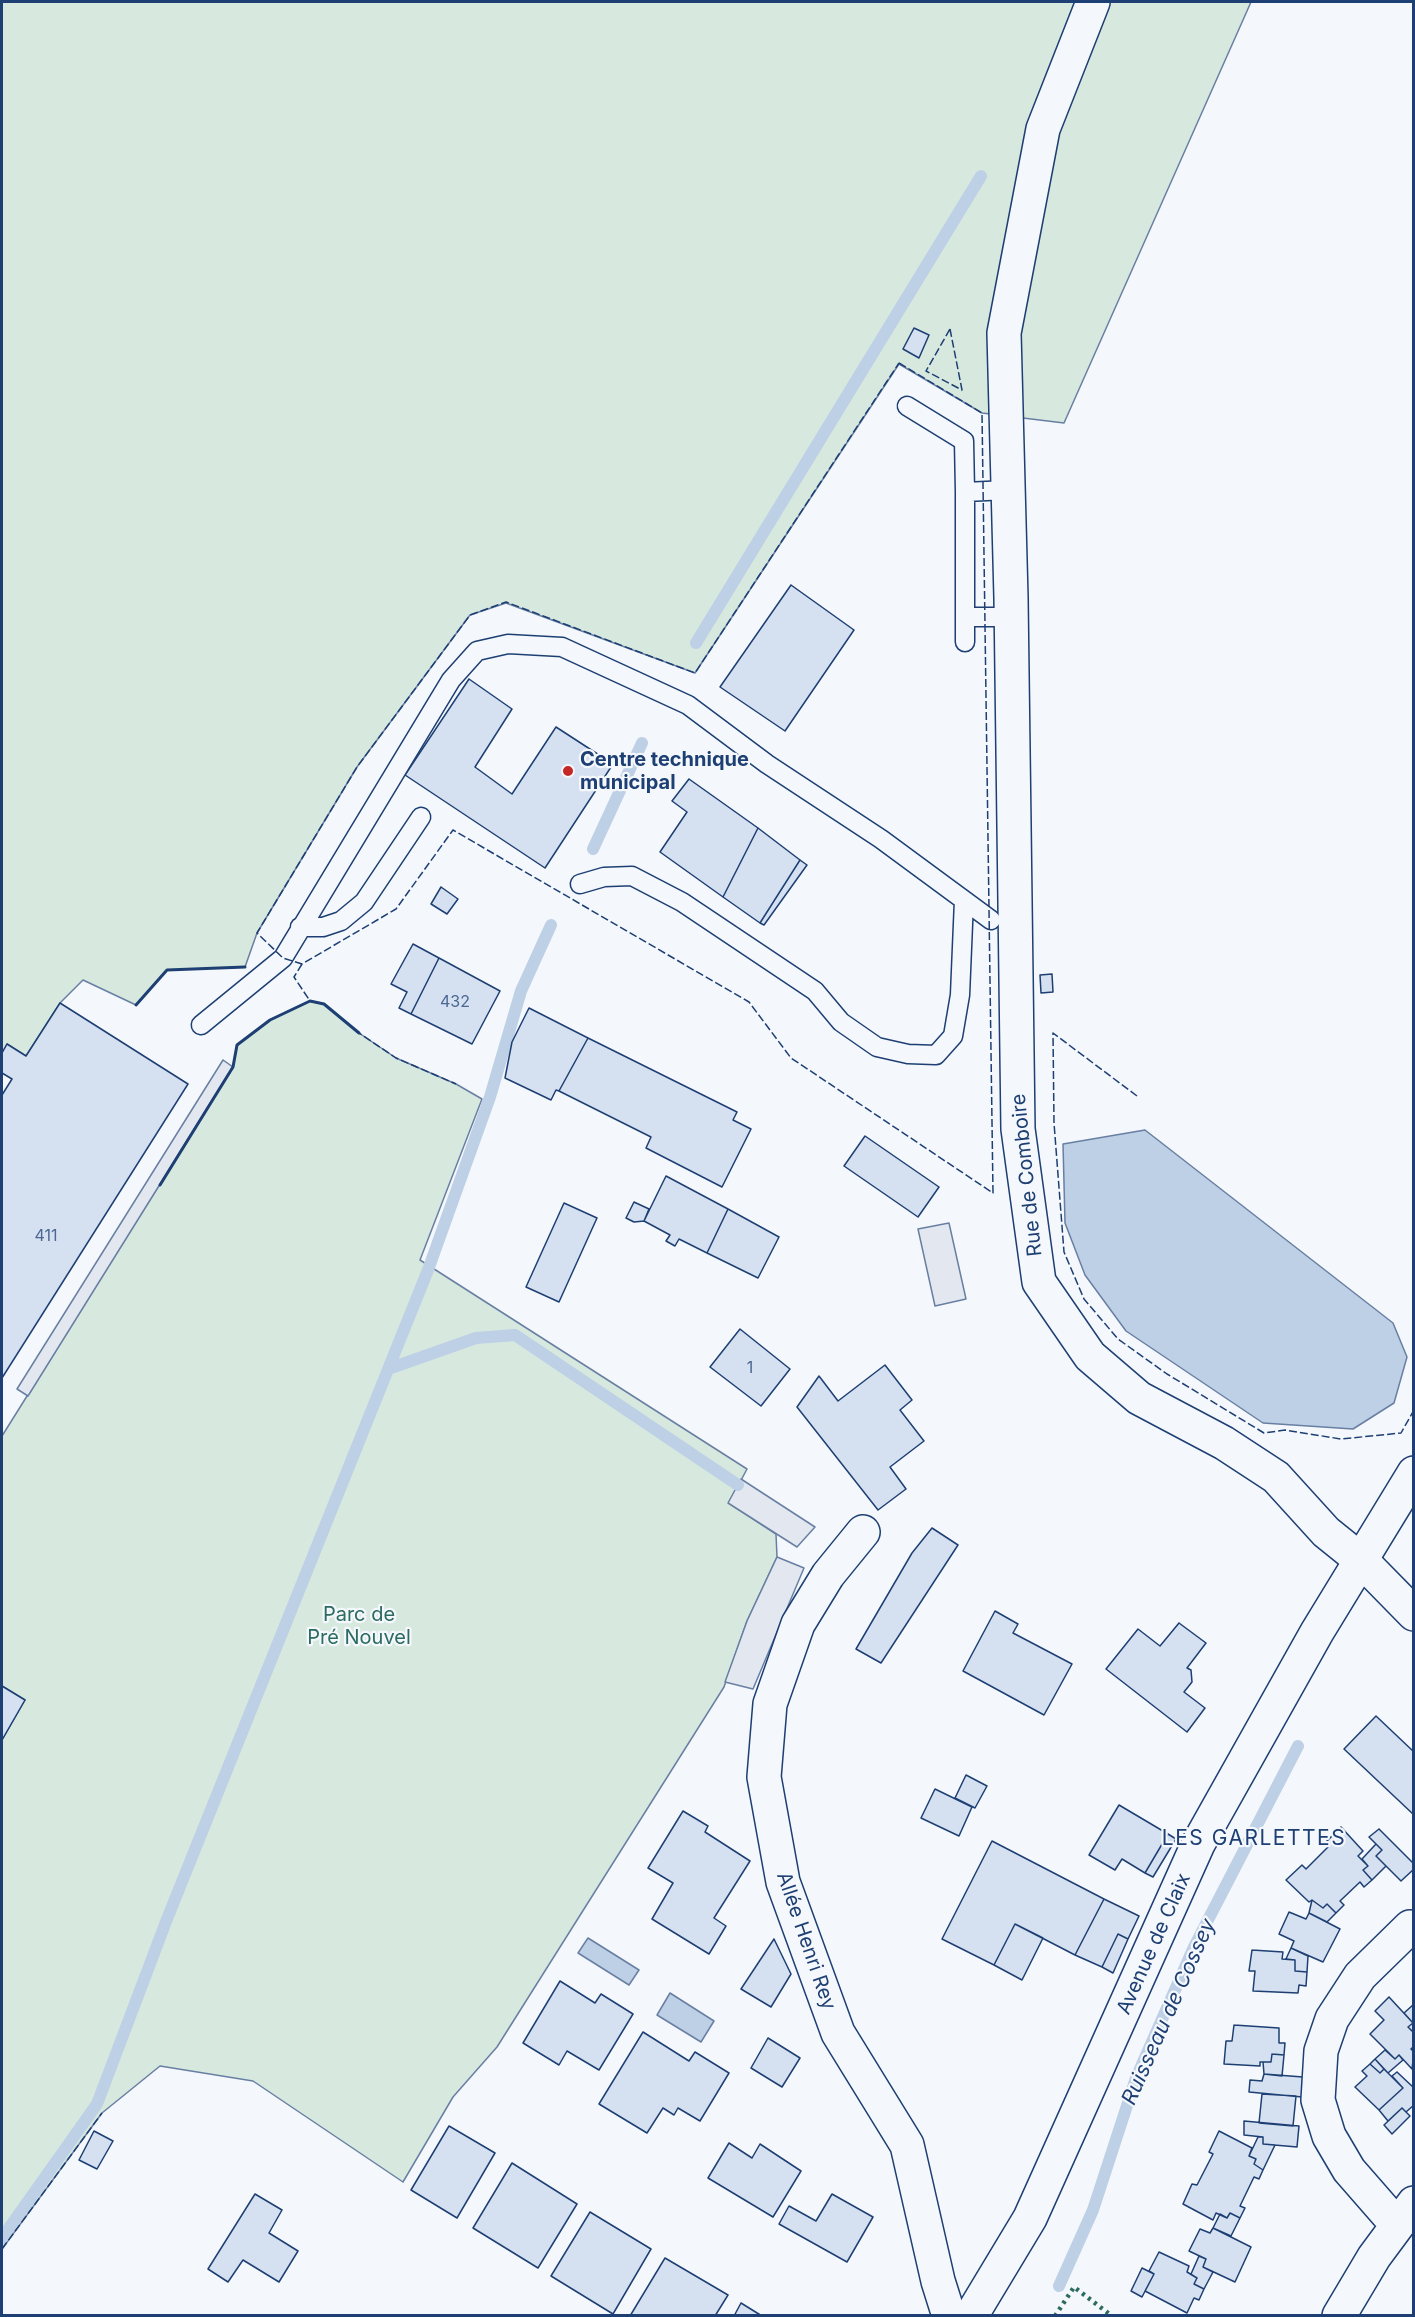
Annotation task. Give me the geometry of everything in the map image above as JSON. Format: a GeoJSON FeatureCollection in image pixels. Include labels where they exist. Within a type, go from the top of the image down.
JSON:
{"type":"FeatureCollection","features":[{"type":"Feature","properties":{"kind":"street","name":"Rue de Comboire"},"geometry":{"type":"LineString","coordinates":[[1093,2],[1043,129],[1004,333],[1011,608],[1018,1129],[1038,1282],[1090,1356],[1139,1398],[1224,1443],[1276,1477],[1326,1532],[1362,1561],[1413,1614]]}},
{"type":"Feature","properties":{"kind":"street","name":"Avenue de Claix"},"geometry":{"type":"LineString","coordinates":[[977,2307],[1030,2218],[1197,1844],[1317,1632],[1362,1561],[1413,1473]]}},
{"type":"Feature","properties":{"kind":"street","name":"Allée Henri Rey"},"geometry":{"type":"LineString","coordinates":[[863,1532],[828,1575],[798,1624],[770,1704],[764,1777],[783,1882],[838,2033],[908,2145],[938,2281],[949,2316]]}},
{"type":"Feature","properties":{"kind":"street"},"geometry":{"type":"LineString","coordinates":[[1339,2316],[1374,2257],[1405,2214],[1350,2170],[1329,2136],[1318,2100],[1321,2051],[1332,2019],[1360,1976],[1410,1927]]}},
{"type":"Feature","properties":{"kind":"lane"},"geometry":{"type":"LineString","coordinates":[[907,406],[964,441],[965,642]]}},
{"type":"Feature","properties":{"kind":"lane"},"geometry":{"type":"LineString","coordinates":[[965,492],[1008,490]]}},
{"type":"Feature","properties":{"kind":"lane"},"geometry":{"type":"LineString","coordinates":[[965,617],[1011,608]]}},
{"type":"Feature","properties":{"kind":"lane"},"geometry":{"type":"LineString","coordinates":[[201,1025],[283,958],[451,680],[477,651],[508,644],[562,647],[688,705],[767,764],[881,839],[991,920]]}},
{"type":"Feature","properties":{"kind":"lane"},"geometry":{"type":"LineString","coordinates":[[300,927],[323,927],[341,921],[364,902],[421,817]]}},
{"type":"Feature","properties":{"kind":"lane"},"geometry":{"type":"LineString","coordinates":[[580,885],[604,877],[632,876],[652,886],[682,902],[815,991],[841,1022],[877,1047],[908,1054],[936,1055],[953,1036],[960,995],[964,900]]}},
{"type":"Feature","properties":{"kind":"green space"},"geometry":{"type":"Polygon","coordinates":[[[2,2],[1251,2],[1064,423],[982,413],[899,364],[695,673],[506,603],[470,615],[357,767],[257,933],[245,967],[167,970],[136,1005],[83,980],[60,1003],[26,1056],[7,1044],[2,1053],[2,2]]]}},
{"type":"Feature","properties":{"kind":"green space","name":"Parc de Pré Nouvel"},"geometry":{"type":"Polygon","coordinates":[[[310,1001],[324,1004],[359,1033],[396,1058],[456,1084],[482,1099],[420,1260],[747,1469],[729,1503],[776,1534],[777,1557],[747,1621],[724,1687],[497,2047],[453,2097],[403,2182],[253,2081],[160,2066],[102,2113],[2,2249],[2,1740],[25,1700],[2,1686],[2,1436],[233,1067],[237,1045],[270,1020],[310,1001]]]}},
{"type":"Feature","properties":{"kind":"shaded area"},"geometry":{"type":"Polygon","coordinates":[[[223,1060],[233,1067],[28,1396],[17,1389],[223,1060]]]}},
{"type":"Feature","properties":{"kind":"shaded area"},"geometry":{"type":"Polygon","coordinates":[[[949,1223],[966,1299],[935,1306],[918,1229],[949,1223]]]}},
{"type":"Feature","properties":{"kind":"shaded area"},"geometry":{"type":"Polygon","coordinates":[[[741,1479],[815,1527],[797,1547],[728,1503],[741,1479]]]}},
{"type":"Feature","properties":{"kind":"shaded area"},"geometry":{"type":"Polygon","coordinates":[[[777,1557],[804,1568],[753,1689],[725,1682],[747,1621],[777,1557]]]}},
{"type":"Feature","properties":{"kind":"water"},"geometry":{"type":"Polygon","coordinates":[[[1145,1130],[1393,1323],[1407,1357],[1394,1403],[1353,1429],[1263,1423],[1126,1331],[1085,1275],[1065,1223],[1063,1144],[1145,1130]]]}},
{"type":"Feature","properties":{"kind":"water"},"geometry":{"type":"Polygon","coordinates":[[[588,1938],[639,1970],[629,1985],[578,1953],[588,1938]]]}},
{"type":"Feature","properties":{"kind":"water"},"geometry":{"type":"Polygon","coordinates":[[[670,1993],[714,2021],[701,2042],[657,2015],[670,1993]]]}},
{"type":"Feature","properties":{"kind":"building"},"geometry":{"type":"Polygon","coordinates":[[[914,328],[929,335],[919,358],[903,349],[914,328]]]}},
{"type":"Feature","properties":{"kind":"building"},"geometry":{"type":"Polygon","coordinates":[[[791,585],[854,630],[785,731],[720,687],[791,585]]]}},
{"type":"Feature","properties":{"kind":"building","name":"Centre technique municipal"},"geometry":{"type":"Polygon","coordinates":[[[469,679],[512,709],[475,767],[512,794],[556,727],[613,764],[545,868],[405,775],[469,679]]]}},
{"type":"Feature","properties":{"kind":"building","name":"Centre technique municipal"},"geometry":{"type":"Polygon","coordinates":[[[689,779],[758,828],[723,897],[660,852],[687,812],[672,801],[689,779]]]}},
{"type":"Feature","properties":{"kind":"building"},"geometry":{"type":"Polygon","coordinates":[[[758,828],[800,860],[760,923],[723,897],[758,828]]]}},
{"type":"Feature","properties":{"kind":"building"},"geometry":{"type":"Polygon","coordinates":[[[800,860],[807,865],[764,925],[760,923],[800,860]]]}},
{"type":"Feature","properties":{"kind":"building"},"geometry":{"type":"Polygon","coordinates":[[[441,887],[458,899],[447,914],[431,904],[441,887]]]}},
{"type":"Feature","properties":{"kind":"building"},"geometry":{"type":"Polygon","coordinates":[[[413,944],[439,958],[411,1014],[399,1008],[407,992],[391,984],[413,944]]]}},
{"type":"Feature","properties":{"kind":"building"},"geometry":{"type":"Polygon","coordinates":[[[439,958],[500,991],[472,1044],[411,1014],[439,958]]]}},
{"type":"Feature","properties":{"kind":"building"},"geometry":{"type":"Polygon","coordinates":[[[1052,974],[1053,992],[1041,993],[1040,975],[1052,974]]]}},
{"type":"Feature","properties":{"kind":"building"},"geometry":{"type":"Polygon","coordinates":[[[60,1003],[188,1084],[2,1378],[2,1095],[12,1079],[2,1073],[2,1053],[7,1044],[26,1056],[60,1003]]]}},
{"type":"Feature","properties":{"kind":"building"},"geometry":{"type":"Polygon","coordinates":[[[529,1008],[588,1038],[559,1091],[556,1090],[551,1100],[505,1078],[512,1042],[529,1008]]]}},
{"type":"Feature","properties":{"kind":"building"},"geometry":{"type":"Polygon","coordinates":[[[588,1038],[737,1112],[733,1120],[751,1129],[722,1187],[646,1148],[651,1137],[559,1091],[588,1038]]]}},
{"type":"Feature","properties":{"kind":"building"},"geometry":{"type":"Polygon","coordinates":[[[865,1136],[939,1187],[918,1217],[844,1166],[865,1136]]]}},
{"type":"Feature","properties":{"kind":"building"},"geometry":{"type":"Polygon","coordinates":[[[666,1176],[728,1209],[707,1253],[679,1239],[675,1246],[666,1241],[670,1235],[644,1221],[666,1176]]]}},
{"type":"Feature","properties":{"kind":"building"},"geometry":{"type":"Polygon","coordinates":[[[634,1202],[649,1209],[644,1221],[634,1222],[626,1218],[634,1202]]]}},
{"type":"Feature","properties":{"kind":"building"},"geometry":{"type":"Polygon","coordinates":[[[564,1203],[597,1218],[559,1302],[526,1287],[564,1203]]]}},
{"type":"Feature","properties":{"kind":"building"},"geometry":{"type":"Polygon","coordinates":[[[728,1209],[779,1237],[758,1278],[707,1253],[728,1209]]]}},
{"type":"Feature","properties":{"kind":"building"},"geometry":{"type":"Polygon","coordinates":[[[740,1329],[790,1369],[761,1406],[710,1367],[740,1329]]]}},
{"type":"Feature","properties":{"kind":"building"},"geometry":{"type":"Polygon","coordinates":[[[885,1365],[912,1400],[900,1410],[924,1441],[890,1467],[906,1489],[878,1510],[797,1407],[819,1376],[838,1401],[885,1365]]]}},
{"type":"Feature","properties":{"kind":"building"},"geometry":{"type":"Polygon","coordinates":[[[932,1528],[958,1545],[881,1663],[856,1649],[912,1553],[932,1528]]]}},
{"type":"Feature","properties":{"kind":"building"},"geometry":{"type":"Polygon","coordinates":[[[995,1611],[1018,1624],[1013,1633],[1072,1664],[1044,1715],[963,1671],[995,1611]]]}},
{"type":"Feature","properties":{"kind":"building"},"geometry":{"type":"Polygon","coordinates":[[[1179,1623],[1206,1643],[1187,1668],[1191,1670],[1192,1682],[1184,1692],[1205,1708],[1187,1732],[1106,1669],[1138,1629],[1160,1646],[1179,1623]]]}},
{"type":"Feature","properties":{"kind":"building"},"geometry":{"type":"Polygon","coordinates":[[[2,1686],[25,1700],[2,1740],[2,1686]]]}},
{"type":"Feature","properties":{"kind":"building"},"geometry":{"type":"Polygon","coordinates":[[[1376,1716],[1414,1752],[1414,1815],[1344,1749],[1376,1716]]]}},
{"type":"Feature","properties":{"kind":"building"},"geometry":{"type":"Polygon","coordinates":[[[966,1775],[987,1786],[975,1808],[955,1798],[966,1775]]]}},
{"type":"Feature","properties":{"kind":"building"},"geometry":{"type":"Polygon","coordinates":[[[935,1789],[972,1807],[959,1836],[921,1818],[935,1789]]]}},
{"type":"Feature","properties":{"kind":"building"},"geometry":{"type":"Polygon","coordinates":[[[1119,1805],[1168,1834],[1145,1873],[1122,1859],[1115,1870],[1089,1855],[1119,1805]]]}},
{"type":"Feature","properties":{"kind":"building"},"geometry":{"type":"Polygon","coordinates":[[[683,1811],[708,1826],[705,1832],[750,1861],[714,1918],[726,1926],[709,1954],[652,1919],[673,1883],[648,1868],[683,1811]]]}},
{"type":"Feature","properties":{"kind":"building"},"geometry":{"type":"Polygon","coordinates":[[[1341,1827],[1363,1851],[1358,1856],[1368,1866],[1363,1870],[1372,1880],[1364,1887],[1360,1882],[1340,1901],[1344,1905],[1336,1913],[1327,1904],[1323,1908],[1312,1900],[1309,1902],[1286,1880],[1302,1865],[1306,1869],[1328,1847],[1325,1843],[1341,1827]]]}},
{"type":"Feature","properties":{"kind":"building"},"geometry":{"type":"Polygon","coordinates":[[[1379,1829],[1414,1864],[1414,1869],[1401,1881],[1376,1856],[1382,1850],[1369,1837],[1379,1829]]]}},
{"type":"Feature","properties":{"kind":"building"},"geometry":{"type":"Polygon","coordinates":[[[1168,1834],[1176,1839],[1153,1877],[1145,1873],[1168,1834]]]}},
{"type":"Feature","properties":{"kind":"building"},"geometry":{"type":"Polygon","coordinates":[[[992,1841],[1104,1899],[1075,1955],[1015,1924],[994,1965],[942,1939],[992,1841]]]}},
{"type":"Feature","properties":{"kind":"building"},"geometry":{"type":"Polygon","coordinates":[[[1376,1844],[1382,1850],[1376,1856],[1386,1866],[1372,1880],[1363,1870],[1368,1866],[1362,1859],[1376,1844]]]}},
{"type":"Feature","properties":{"kind":"building"},"geometry":{"type":"Polygon","coordinates":[[[1104,1899],[1139,1916],[1128,1939],[1118,1934],[1102,1967],[1075,1955],[1104,1899]]]}},
{"type":"Feature","properties":{"kind":"building"},"geometry":{"type":"Polygon","coordinates":[[[1312,1900],[1323,1908],[1327,1904],[1336,1913],[1327,1922],[1309,1913],[1312,1900]]]}},
{"type":"Feature","properties":{"kind":"building"},"geometry":{"type":"Polygon","coordinates":[[[1289,1912],[1306,1919],[1309,1913],[1340,1929],[1323,1962],[1291,1948],[1294,1941],[1279,1934],[1289,1912]]]}},
{"type":"Feature","properties":{"kind":"building"},"geometry":{"type":"Polygon","coordinates":[[[1015,1924],[1043,1938],[1022,1980],[994,1965],[1015,1924]]]}},
{"type":"Feature","properties":{"kind":"building"},"geometry":{"type":"Polygon","coordinates":[[[1118,1934],[1128,1939],[1113,1973],[1102,1967],[1118,1934]]]}},
{"type":"Feature","properties":{"kind":"building"},"geometry":{"type":"Polygon","coordinates":[[[774,1939],[791,1974],[771,2007],[741,1989],[774,1939]]]}},
{"type":"Feature","properties":{"kind":"building"},"geometry":{"type":"Polygon","coordinates":[[[1291,1948],[1308,1956],[1307,1972],[1295,1971],[1295,1960],[1286,1959],[1291,1948]]]}},
{"type":"Feature","properties":{"kind":"building"},"geometry":{"type":"Polygon","coordinates":[[[1252,1950],[1283,1952],[1282,1959],[1295,1960],[1295,1971],[1307,1972],[1306,1986],[1299,1985],[1298,1993],[1253,1991],[1255,1971],[1249,1971],[1252,1950]]]}},
{"type":"Feature","properties":{"kind":"building"},"geometry":{"type":"Polygon","coordinates":[[[560,1981],[595,2003],[601,1994],[633,2014],[599,2070],[567,2051],[559,2065],[523,2043],[560,1981]]]}},
{"type":"Feature","properties":{"kind":"building"},"geometry":{"type":"Polygon","coordinates":[[[1389,1997],[1413,2023],[1408,2027],[1414,2033],[1414,2046],[1411,2049],[1414,2052],[1412,2069],[1399,2055],[1395,2059],[1370,2034],[1384,2020],[1375,2011],[1389,1997]]]}},
{"type":"Feature","properties":{"kind":"building"},"geometry":{"type":"Polygon","coordinates":[[[1414,2004],[1414,2033],[1408,2027],[1413,2023],[1404,2013],[1414,2004]]]}},
{"type":"Feature","properties":{"kind":"building"},"geometry":{"type":"Polygon","coordinates":[[[1234,2025],[1279,2028],[1279,2043],[1285,2043],[1284,2055],[1272,2054],[1271,2062],[1260,2062],[1260,2066],[1224,2064],[1226,2041],[1232,2041],[1234,2025]]]}},
{"type":"Feature","properties":{"kind":"building"},"geometry":{"type":"Polygon","coordinates":[[[643,2032],[689,2061],[695,2052],[729,2073],[700,2121],[678,2108],[674,2115],[663,2108],[647,2133],[599,2104],[643,2032]]]}},
{"type":"Feature","properties":{"kind":"building"},"geometry":{"type":"Polygon","coordinates":[[[768,2038],[800,2058],[782,2087],[751,2068],[768,2038]]]}},
{"type":"Feature","properties":{"kind":"building"},"geometry":{"type":"Polygon","coordinates":[[[1385,2050],[1395,2059],[1399,2055],[1403,2060],[1388,2073],[1375,2059],[1385,2050]]]}},
{"type":"Feature","properties":{"kind":"building"},"geometry":{"type":"Polygon","coordinates":[[[1272,2054],[1284,2055],[1282,2076],[1264,2074],[1263,2062],[1271,2062],[1272,2054]]]}},
{"type":"Feature","properties":{"kind":"building"},"geometry":{"type":"Polygon","coordinates":[[[1375,2059],[1384,2069],[1380,2073],[1370,2064],[1375,2059]]]}},
{"type":"Feature","properties":{"kind":"building"},"geometry":{"type":"Polygon","coordinates":[[[1370,2064],[1380,2073],[1384,2069],[1403,2088],[1379,2110],[1355,2087],[1367,2076],[1362,2071],[1370,2064]]]}},
{"type":"Feature","properties":{"kind":"building"},"geometry":{"type":"Polygon","coordinates":[[[1397,2072],[1414,2088],[1414,2105],[1406,2112],[1402,2108],[1388,2121],[1379,2110],[1403,2088],[1392,2076],[1397,2072]]]}},
{"type":"Feature","properties":{"kind":"building"},"geometry":{"type":"Polygon","coordinates":[[[1264,2074],[1303,2077],[1302,2097],[1249,2092],[1250,2080],[1262,2081],[1264,2074]]]}},
{"type":"Feature","properties":{"kind":"building"},"geometry":{"type":"Polygon","coordinates":[[[1262,2094],[1296,2096],[1293,2126],[1259,2123],[1262,2094]]]}},
{"type":"Feature","properties":{"kind":"building"},"geometry":{"type":"Polygon","coordinates":[[[1402,2108],[1410,2116],[1392,2134],[1384,2125],[1402,2108]]]}},
{"type":"Feature","properties":{"kind":"building"},"geometry":{"type":"Polygon","coordinates":[[[1244,2121],[1299,2126],[1297,2147],[1263,2144],[1263,2137],[1244,2135],[1244,2121]]]}},
{"type":"Feature","properties":{"kind":"building"},"geometry":{"type":"Polygon","coordinates":[[[449,2126],[495,2153],[457,2218],[411,2190],[449,2126]]]}},
{"type":"Feature","properties":{"kind":"building"},"geometry":{"type":"Polygon","coordinates":[[[94,2131],[113,2141],[97,2169],[79,2160],[94,2131]]]}},
{"type":"Feature","properties":{"kind":"building"},"geometry":{"type":"Polygon","coordinates":[[[1219,2131],[1252,2148],[1249,2156],[1256,2159],[1254,2164],[1263,2170],[1259,2179],[1254,2177],[1240,2206],[1245,2208],[1240,2218],[1230,2213],[1227,2218],[1216,2213],[1213,2220],[1183,2204],[1192,2184],[1197,2185],[1213,2154],[1209,2152],[1219,2131]]]}},
{"type":"Feature","properties":{"kind":"building"},"geometry":{"type":"Polygon","coordinates":[[[1258,2137],[1263,2137],[1263,2144],[1275,2145],[1263,2170],[1254,2164],[1256,2159],[1249,2156],[1258,2137]]]}},
{"type":"Feature","properties":{"kind":"building"},"geometry":{"type":"Polygon","coordinates":[[[729,2143],[752,2158],[760,2144],[801,2171],[773,2217],[708,2178],[729,2143]]]}},
{"type":"Feature","properties":{"kind":"building"},"geometry":{"type":"Polygon","coordinates":[[[512,2163],[577,2204],[538,2268],[473,2228],[512,2163]]]}},
{"type":"Feature","properties":{"kind":"building"},"geometry":{"type":"Polygon","coordinates":[[[255,2194],[282,2210],[269,2233],[298,2251],[279,2282],[243,2260],[228,2282],[208,2269],[255,2194]]]}},
{"type":"Feature","properties":{"kind":"building"},"geometry":{"type":"Polygon","coordinates":[[[832,2194],[873,2217],[847,2262],[779,2224],[789,2206],[816,2221],[832,2194]]]}},
{"type":"Feature","properties":{"kind":"building"},"geometry":{"type":"Polygon","coordinates":[[[590,2212],[651,2249],[613,2314],[551,2276],[590,2212]]]}},
{"type":"Feature","properties":{"kind":"building"},"geometry":{"type":"Polygon","coordinates":[[[1230,2213],[1240,2218],[1231,2236],[1213,2228],[1220,2214],[1227,2218],[1230,2213]]]}},
{"type":"Feature","properties":{"kind":"building"},"geometry":{"type":"Polygon","coordinates":[[[1213,2228],[1251,2247],[1235,2282],[1203,2267],[1206,2259],[1189,2251],[1200,2229],[1210,2233],[1213,2228]]]}},
{"type":"Feature","properties":{"kind":"building"},"geometry":{"type":"Polygon","coordinates":[[[1159,2252],[1189,2266],[1187,2272],[1197,2278],[1194,2284],[1204,2289],[1199,2300],[1194,2298],[1187,2313],[1145,2291],[1154,2274],[1149,2271],[1159,2252]]]}},
{"type":"Feature","properties":{"kind":"building"},"geometry":{"type":"Polygon","coordinates":[[[1199,2256],[1206,2259],[1203,2267],[1213,2272],[1204,2289],[1194,2284],[1197,2278],[1191,2274],[1199,2256]]]}},
{"type":"Feature","properties":{"kind":"building"},"geometry":{"type":"Polygon","coordinates":[[[665,2258],[728,2295],[715,2316],[630,2316],[665,2258]]]}},
{"type":"Feature","properties":{"kind":"building"},"geometry":{"type":"Polygon","coordinates":[[[1142,2268],[1154,2274],[1142,2297],[1131,2291],[1142,2268]]]}},
{"type":"Feature","properties":{"kind":"building"},"geometry":{"type":"Polygon","coordinates":[[[741,2303],[762,2316],[734,2316],[741,2303]]]}},
{"type":"Feature","properties":{"kind":"waterway"},"geometry":{"type":"LineString","coordinates":[[696,643],[981,176]]}},
{"type":"Feature","properties":{"kind":"waterway"},"geometry":{"type":"LineString","coordinates":[[593,849],[642,743]]}},
{"type":"Feature","properties":{"kind":"waterway"},"geometry":{"type":"LineString","coordinates":[[2,2238],[97,2104],[167,1919],[428,1270],[490,1097],[521,991],[551,925]]}},
{"type":"Feature","properties":{"kind":"waterway"},"geometry":{"type":"LineString","coordinates":[[388,1369],[476,1338],[515,1335],[738,1485]]}},
{"type":"Feature","properties":{"kind":"waterway","name":"Ruisseau de Cossey"},"geometry":{"type":"LineString","coordinates":[[1059,2286],[1093,2210],[1136,2078],[1194,1947],[1298,1746]]}},
{"type":"Feature","properties":{"kind":"hedge"},"geometry":{"type":"LineString","coordinates":[[1055,2316],[1074,2287],[1112,2316]]}},
{"type":"Feature","properties":{"kind":"fence"},"geometry":{"type":"LineString","coordinates":[[950,329],[962,390],[926,371],[950,329]]}},
{"type":"Feature","properties":{"kind":"fence"},"geometry":{"type":"LineString","coordinates":[[899,363],[982,413],[993,1193],[791,1058],[749,1002],[453,830],[396,909],[302,964],[283,958],[257,933],[357,767],[470,615],[506,602],[695,673],[899,363]]}},
{"type":"Feature","properties":{"kind":"fence"},"geometry":{"type":"LineString","coordinates":[[302,964],[294,977],[310,1001],[324,1004],[359,1033],[396,1058],[456,1084]]}},
{"type":"Feature","properties":{"kind":"fence"},"geometry":{"type":"LineString","coordinates":[[1137,1096],[1053,1033],[1054,1123],[1064,1252],[1084,1299],[1118,1339],[1167,1374],[1264,1433],[1285,1430],[1341,1439],[1401,1433],[1414,1410]]}},
{"type":"Feature","properties":{"kind":"fence"},"geometry":{"type":"LineString","coordinates":[[2,2249],[102,2113]]}},
{"type":"Feature","properties":{"kind":"wall"},"geometry":{"type":"LineString","coordinates":[[136,1005],[167,970],[245,967]]}},
{"type":"Feature","properties":{"kind":"wall"},"geometry":{"type":"LineString","coordinates":[[160,1185],[233,1067],[237,1045],[270,1020],[310,1001],[324,1004],[359,1033]]}},
{"type":"Feature","properties":{"kind":"place","name":"Centre technique municipal"},"geometry":{"type":"Point","coordinates":[568,771]}},
{"type":"Feature","properties":{"kind":"district","name":"LES GARLETTES"},"geometry":{"type":"Point","coordinates":[1254,1839]}}]}
